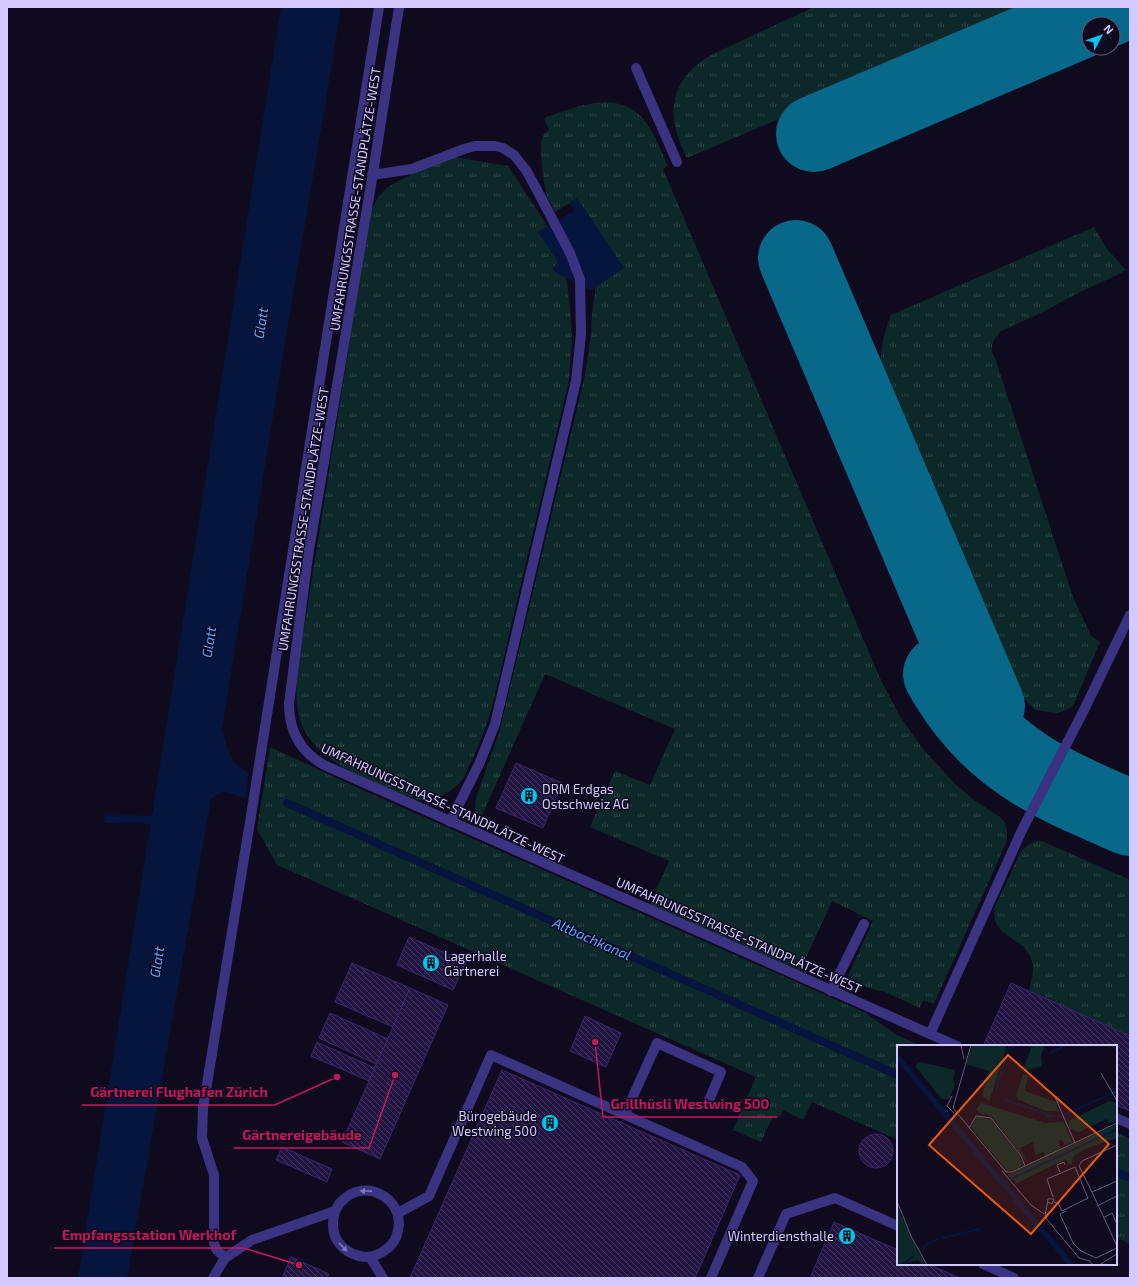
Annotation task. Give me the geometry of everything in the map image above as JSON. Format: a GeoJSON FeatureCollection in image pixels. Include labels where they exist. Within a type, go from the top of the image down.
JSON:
{"type":"FeatureCollection","features":[{"type":"Feature","properties":{"kind":"street"},"geometry":{"type":"LineString","coordinates":[[225,1258],[216,1250],[214,1243],[214,1175],[202,1138],[202,1108],[250,822],[379,7]]}},
{"type":"Feature","properties":{"kind":"street","name":"UMFAHRUNGSSTRASSE-STANDPLÄTZE-WEST"},"geometry":{"type":"LineString","coordinates":[[399,7],[308,556],[289,704],[289,713],[293,730],[299,742],[317,761],[328,767],[955,1045]]}},
{"type":"Feature","properties":{"kind":"street"},"geometry":{"type":"LineString","coordinates":[[636,68],[678,162]]}},
{"type":"Feature","properties":{"kind":"street"},"geometry":{"type":"LineString","coordinates":[[372,174],[412,169],[471,147],[490,145],[503,148],[514,155],[532,180],[570,253],[580,279],[581,334],[576,381],[495,724],[480,762],[450,822]]}},
{"type":"Feature","properties":{"kind":"street"},"geometry":{"type":"LineString","coordinates":[[930,1034],[1022,830],[1083,712],[1130,615]]}},
{"type":"Feature","properties":{"kind":"street"},"geometry":{"type":"LineString","coordinates":[[832,991],[864,924]]}},
{"type":"Feature","properties":{"kind":"street"},"geometry":{"type":"LineString","coordinates":[[625,1114],[657,1043],[721,1072],[709,1100]]}},
{"type":"Feature","properties":{"kind":"street"},"geometry":{"type":"LineString","coordinates":[[398,1214],[429,1196],[491,1055],[742,1167],[753,1181],[711,1278]]}},
{"type":"Feature","properties":{"kind":"street"},"geometry":{"type":"LineString","coordinates":[[1117,1118],[1130,1124]]}},
{"type":"Feature","properties":{"kind":"street"},"geometry":{"type":"LineString","coordinates":[[361,1191],[373,1191],[384,1195],[392,1203],[398,1214],[399,1225],[397,1236],[391,1246],[382,1253],[370,1257],[359,1256],[348,1252],[340,1244],[334,1234],[332,1222],[335,1211],[341,1201],[350,1194],[361,1191]]}},
{"type":"Feature","properties":{"kind":"street"},"geometry":{"type":"LineString","coordinates":[[758,1278],[786,1214],[835,1198],[897,1226]]}},
{"type":"Feature","properties":{"kind":"street"},"geometry":{"type":"LineString","coordinates":[[213,1278],[225,1258],[252,1240],[335,1211]]}},
{"type":"Feature","properties":{"kind":"street"},"geometry":{"type":"LineString","coordinates":[[370,1257],[383,1278]]}},
{"type":"Feature","properties":{"kind":"street"},"geometry":{"type":"LineString","coordinates":[[985,1265],[1014,1278]]}},
{"type":"Feature","properties":{"kind":"green space"},"geometry":{"type":"Polygon","coordinates":[[[814,7],[1043,7],[687,158],[678,137],[674,118],[676,96],[685,77],[701,61],[711,55],[814,7]]]}},
{"type":"Feature","properties":{"kind":"green space"},"geometry":{"type":"Polygon","coordinates":[[[604,102],[630,108],[639,114],[646,122],[658,143],[668,166],[663,169],[879,676],[899,715],[922,748],[954,783],[974,800],[1001,818],[1005,823],[1007,830],[1006,843],[934,1004],[923,1000],[920,1008],[885,992],[868,988],[848,976],[873,921],[832,901],[800,971],[650,904],[669,861],[590,827],[615,771],[650,785],[675,729],[545,674],[477,827],[475,815],[476,798],[499,733],[585,375],[595,293],[596,272],[580,217],[570,203],[555,212],[548,199],[543,176],[541,155],[542,139],[544,134],[549,130],[544,118],[581,106],[604,102]]]}},
{"type":"Feature","properties":{"kind":"green space"},"geometry":{"type":"Polygon","coordinates":[[[454,157],[508,166],[548,227],[567,282],[572,339],[569,380],[492,707],[477,748],[463,779],[459,784],[436,798],[417,800],[349,770],[318,749],[307,735],[300,720],[297,703],[297,678],[370,214],[378,198],[390,186],[413,174],[454,157]]]}},
{"type":"Feature","properties":{"kind":"green space"},"geometry":{"type":"Polygon","coordinates":[[[1094,227],[1107,249],[1126,270],[1041,313],[1001,331],[995,338],[992,345],[992,352],[1073,597],[1091,636],[1100,642],[1073,706],[1057,713],[1035,710],[1006,680],[990,656],[977,631],[958,586],[963,583],[887,406],[882,383],[881,360],[884,337],[891,315],[1094,227]]]}},
{"type":"Feature","properties":{"kind":"green space"},"geometry":{"type":"Polygon","coordinates":[[[270,747],[358,788],[864,1012],[897,1035],[919,1045],[897,1045],[897,1140],[812,1102],[803,1120],[783,1110],[779,1118],[773,1116],[761,1142],[733,1130],[756,1077],[277,865],[257,829],[270,747]]]}},
{"type":"Feature","properties":{"kind":"green space"},"geometry":{"type":"Polygon","coordinates":[[[1036,841],[1042,841],[1130,880],[1130,1036],[1029,991],[1033,973],[1033,965],[1030,956],[1024,947],[998,927],[995,920],[994,909],[1021,851],[1029,844],[1036,841]]]}},
{"type":"Feature","properties":{"kind":"green space"},"geometry":{"type":"Polygon","coordinates":[[[1117,1132],[1130,1139],[1130,1244],[1117,1238],[1117,1132]]]}},
{"type":"Feature","properties":{"kind":"water","name":"Glatt"},"geometry":{"type":"Polygon","coordinates":[[[281,7],[341,7],[222,728],[226,745],[234,761],[237,765],[249,773],[245,798],[223,791],[211,799],[127,1278],[78,1278],[281,7]]]}},
{"type":"Feature","properties":{"kind":"water"},"geometry":{"type":"Polygon","coordinates":[[[577,198],[624,268],[591,290],[552,269],[558,262],[538,232],[559,218],[561,219],[575,210],[570,202],[577,198]]]}},
{"type":"Feature","properties":{"kind":"building","name":"DRM Erdgas Ostschweiz AG"},"geometry":{"type":"Polygon","coordinates":[[[516,763],[562,783],[543,828],[496,808],[516,763]]]}},
{"type":"Feature","properties":{"kind":"building","name":"Lagerhalle Gärtnerei"},"geometry":{"type":"Polygon","coordinates":[[[409,937],[466,962],[453,990],[397,965],[409,937]]]}},
{"type":"Feature","properties":{"kind":"building"},"geometry":{"type":"Polygon","coordinates":[[[352,963],[410,988],[393,1027],[335,1002],[352,963]]]}},
{"type":"Feature","properties":{"kind":"building"},"geometry":{"type":"Polygon","coordinates":[[[1011,983],[1130,1036],[1130,1111],[1117,1105],[1117,1045],[983,1045],[1011,983]]]}},
{"type":"Feature","properties":{"kind":"building"},"geometry":{"type":"Polygon","coordinates":[[[410,988],[448,1005],[380,1159],[342,1142],[410,988]]]}},
{"type":"Feature","properties":{"kind":"building"},"geometry":{"type":"Polygon","coordinates":[[[330,1013],[388,1039],[376,1064],[319,1038],[330,1013]]]}},
{"type":"Feature","properties":{"kind":"building"},"geometry":{"type":"Polygon","coordinates":[[[585,1016],[621,1033],[606,1067],[570,1051],[585,1016]]]}},
{"type":"Feature","properties":{"kind":"building"},"geometry":{"type":"Polygon","coordinates":[[[317,1042],[375,1068],[369,1081],[311,1056],[317,1042]]]}},
{"type":"Feature","properties":{"kind":"building","name":"Bürogebäude Westwing 500"},"geometry":{"type":"Polygon","coordinates":[[[502,1070],[740,1175],[695,1278],[410,1278],[502,1070]]]}},
{"type":"Feature","properties":{"kind":"building"},"geometry":{"type":"Polygon","coordinates":[[[873,1134],[879,1134],[883,1135],[890,1141],[893,1151],[892,1158],[886,1165],[879,1168],[873,1168],[869,1167],[862,1161],[859,1154],[859,1148],[860,1144],[866,1137],[873,1134]]]}},
{"type":"Feature","properties":{"kind":"building"},"geometry":{"type":"Polygon","coordinates":[[[282,1147],[332,1169],[327,1182],[276,1160],[282,1147]]]}},
{"type":"Feature","properties":{"kind":"building","name":"Winterdiensthalle"},"geometry":{"type":"Polygon","coordinates":[[[834,1222],[897,1250],[897,1265],[930,1265],[960,1278],[810,1278],[834,1222]]]}},
{"type":"Feature","properties":{"kind":"building"},"geometry":{"type":"Polygon","coordinates":[[[291,1257],[329,1274],[327,1278],[282,1278],[291,1257]]]}},
{"type":"Feature","properties":{"kind":"waterway","name":"Altbachkanal"},"geometry":{"type":"LineString","coordinates":[[287,803],[897,1075]]}},
{"type":"Feature","properties":{"kind":"waterway"},"geometry":{"type":"LineString","coordinates":[[108,819],[163,820]]}},
{"type":"Feature","properties":{"kind":"waterway","name":"Altbachkanal"},"geometry":{"type":"LineString","coordinates":[[1117,1172],[1130,1178]]}},
{"type":"Feature","properties":{"kind":"taxiway"},"geometry":{"type":"LineString","coordinates":[[814,134],[1112,7]]}},
{"type":"Feature","properties":{"kind":"taxiway"},"geometry":{"type":"LineString","coordinates":[[796,258],[987,706]]}},
{"type":"Feature","properties":{"kind":"taxiway"},"geometry":{"type":"LineString","coordinates":[[941,674],[966,712],[983,732],[1002,749],[1041,776],[1084,798],[1130,818]]}},
{"type":"Feature","properties":{"kind":"place","name":"DRM Erdgas Ostschweiz AG"},"geometry":{"type":"Point","coordinates":[529,796]}},
{"type":"Feature","properties":{"kind":"place","name":"Lagerhalle Gärtnerei"},"geometry":{"type":"Point","coordinates":[431,963]}},
{"type":"Feature","properties":{"kind":"place","name":"Grillhüsli Westwing 500"},"geometry":{"type":"Point","coordinates":[595,1042]}},
{"type":"Feature","properties":{"kind":"place","name":"Gärtnereigebäude"},"geometry":{"type":"Point","coordinates":[395,1075]}},
{"type":"Feature","properties":{"kind":"place","name":"Gärtnerei Flughafen Zürich"},"geometry":{"type":"Point","coordinates":[337,1077]}},
{"type":"Feature","properties":{"kind":"place","name":"Bürogebäude Westwing 500"},"geometry":{"type":"Point","coordinates":[550,1123]}},
{"type":"Feature","properties":{"kind":"place","name":"Winterdiensthalle"},"geometry":{"type":"Point","coordinates":[847,1236]}},
{"type":"Feature","properties":{"kind":"place","name":"Empfangsstation Werkhof"},"geometry":{"type":"Point","coordinates":[299,1265]}}]}
